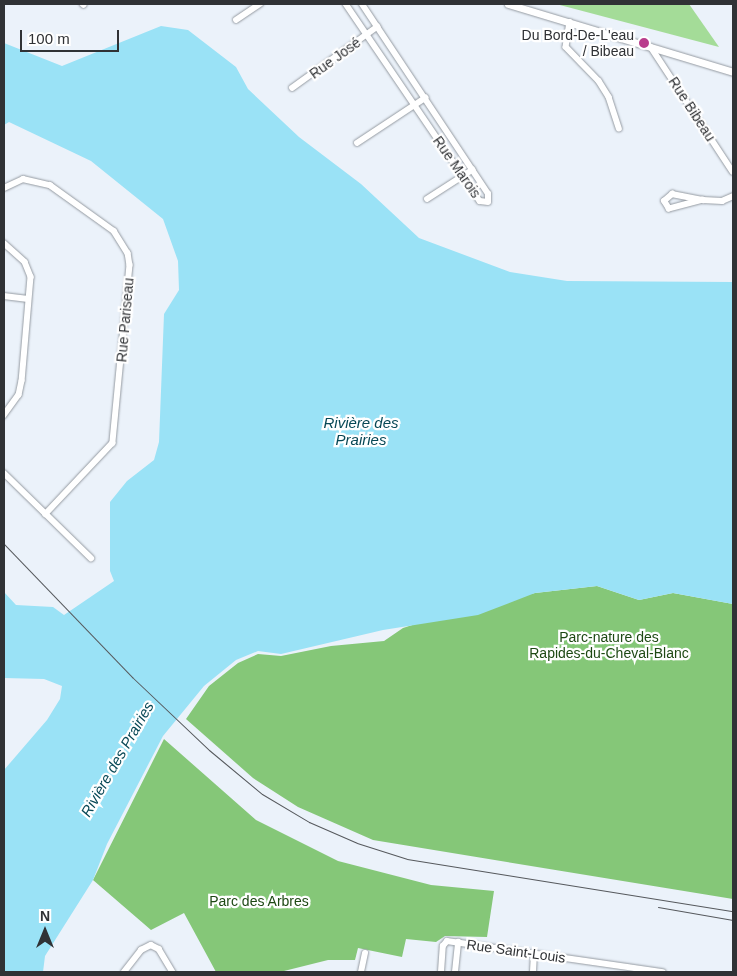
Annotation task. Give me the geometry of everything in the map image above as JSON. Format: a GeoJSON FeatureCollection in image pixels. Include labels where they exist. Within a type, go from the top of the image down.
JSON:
{"type":"FeatureCollection","features":[{"type":"Feature","properties":{"kind":"street"},"geometry":{"type":"LineString","coordinates":[[236,20],[260,4]]}},
{"type":"Feature","properties":{"kind":"street","name":"Rue Marois"},"geometry":{"type":"LineString","coordinates":[[346,4],[480,201],[488,202],[488,194],[362,4]]}},
{"type":"Feature","properties":{"kind":"street"},"geometry":{"type":"LineString","coordinates":[[508,4],[733,72]]}},
{"type":"Feature","properties":{"kind":"street"},"geometry":{"type":"LineString","coordinates":[[570,22],[566,47],[599,81],[609,97],[619,128]]}},
{"type":"Feature","properties":{"kind":"street","name":"Rue José"},"geometry":{"type":"LineString","coordinates":[[292,88],[377,27]]}},
{"type":"Feature","properties":{"kind":"street","name":"Rue Bibeau"},"geometry":{"type":"LineString","coordinates":[[651,47],[733,172]]}},
{"type":"Feature","properties":{"kind":"street"},"geometry":{"type":"LineString","coordinates":[[357,143],[424,98]]}},
{"type":"Feature","properties":{"kind":"street"},"geometry":{"type":"LineString","coordinates":[[426,199],[472,170]]}},
{"type":"Feature","properties":{"kind":"street","name":"Rue Pariseau"},"geometry":{"type":"LineString","coordinates":[[4,188],[23,179],[50,185],[114,231],[128,252],[130,265],[113,443],[46,514]]}},
{"type":"Feature","properties":{"kind":"street"},"geometry":{"type":"LineString","coordinates":[[703,200],[669,210],[664,202],[672,194],[703,200],[722,201],[733,196]]}},
{"type":"Feature","properties":{"kind":"street"},"geometry":{"type":"LineString","coordinates":[[4,243],[30,269],[22,381],[19,395],[4,416]]}},
{"type":"Feature","properties":{"kind":"street"},"geometry":{"type":"LineString","coordinates":[[4,296],[28,299]]}},
{"type":"Feature","properties":{"kind":"street"},"geometry":{"type":"LineString","coordinates":[[4,473],[91,558]]}},
{"type":"Feature","properties":{"kind":"street","name":"Rue Saint-Louis"},"geometry":{"type":"LineString","coordinates":[[441,972],[443,946],[447,941],[663,972]]}},
{"type":"Feature","properties":{"kind":"street","name":"Rue Saint-Louis"},"geometry":{"type":"LineString","coordinates":[[455,972],[458,942]]}},
{"type":"Feature","properties":{"kind":"street"},"geometry":{"type":"LineString","coordinates":[[124,972],[141,950],[154,945],[160,948],[173,972]]}},
{"type":"Feature","properties":{"kind":"street"},"geometry":{"type":"LineString","coordinates":[[361,972],[365,953]]}},
{"type":"Feature","properties":{"kind":"street"},"geometry":{"type":"LineString","coordinates":[[533,972],[534,953]]}},
{"type":"Feature","properties":{"kind":"green space"},"geometry":{"type":"Polygon","coordinates":[[[556,4],[689,4],[719,47],[556,4]]]}},
{"type":"Feature","properties":{"kind":"green space","name":"Parc-nature des Rapides-du-Cheval-Blanc"},"geometry":{"type":"Polygon","coordinates":[[[597,586],[639,600],[673,593],[733,604],[733,899],[373,840],[298,807],[253,778],[186,719],[209,686],[238,663],[258,654],[281,656],[331,646],[384,641],[403,628],[459,610],[535,593],[597,586]]]}},
{"type":"Feature","properties":{"kind":"green space","name":"Parc des Arbres"},"geometry":{"type":"Polygon","coordinates":[[[164,739],[256,820],[338,861],[431,885],[494,891],[487,937],[445,936],[436,942],[406,939],[402,957],[358,948],[355,960],[328,960],[280,972],[216,972],[184,913],[151,930],[93,880],[164,739]]]}},
{"type":"Feature","properties":{"kind":"water","name":"Rivière des Prairies"},"geometry":{"type":"Polygon","coordinates":[[[161,26],[188,30],[236,67],[248,89],[299,137],[361,184],[419,238],[510,272],[567,281],[733,282],[733,604],[673,593],[639,600],[597,586],[535,593],[478,615],[383,630],[281,654],[258,651],[236,660],[204,686],[163,736],[107,844],[93,880],[45,956],[43,972],[4,972],[4,770],[47,720],[60,699],[62,686],[44,679],[4,678],[4,592],[16,605],[53,607],[64,615],[114,581],[110,571],[110,502],[127,481],[154,460],[159,442],[164,314],[179,290],[178,261],[163,219],[91,161],[9,122],[4,125],[4,43],[62,66],[161,26]]]}},
{"type":"Feature","properties":{"kind":"tram line"},"geometry":{"type":"LineString","coordinates":[[4,544],[132,677],[209,750],[262,794],[309,822],[357,843],[407,859],[733,911]]}},
{"type":"Feature","properties":{"kind":"tram line"},"geometry":{"type":"LineString","coordinates":[[658,907],[733,920]]}},
{"type":"Feature","properties":{"kind":"place","name":"Du Bord-De-L'eau / Bibeau"},"geometry":{"type":"Point","coordinates":[644,43]}}]}
